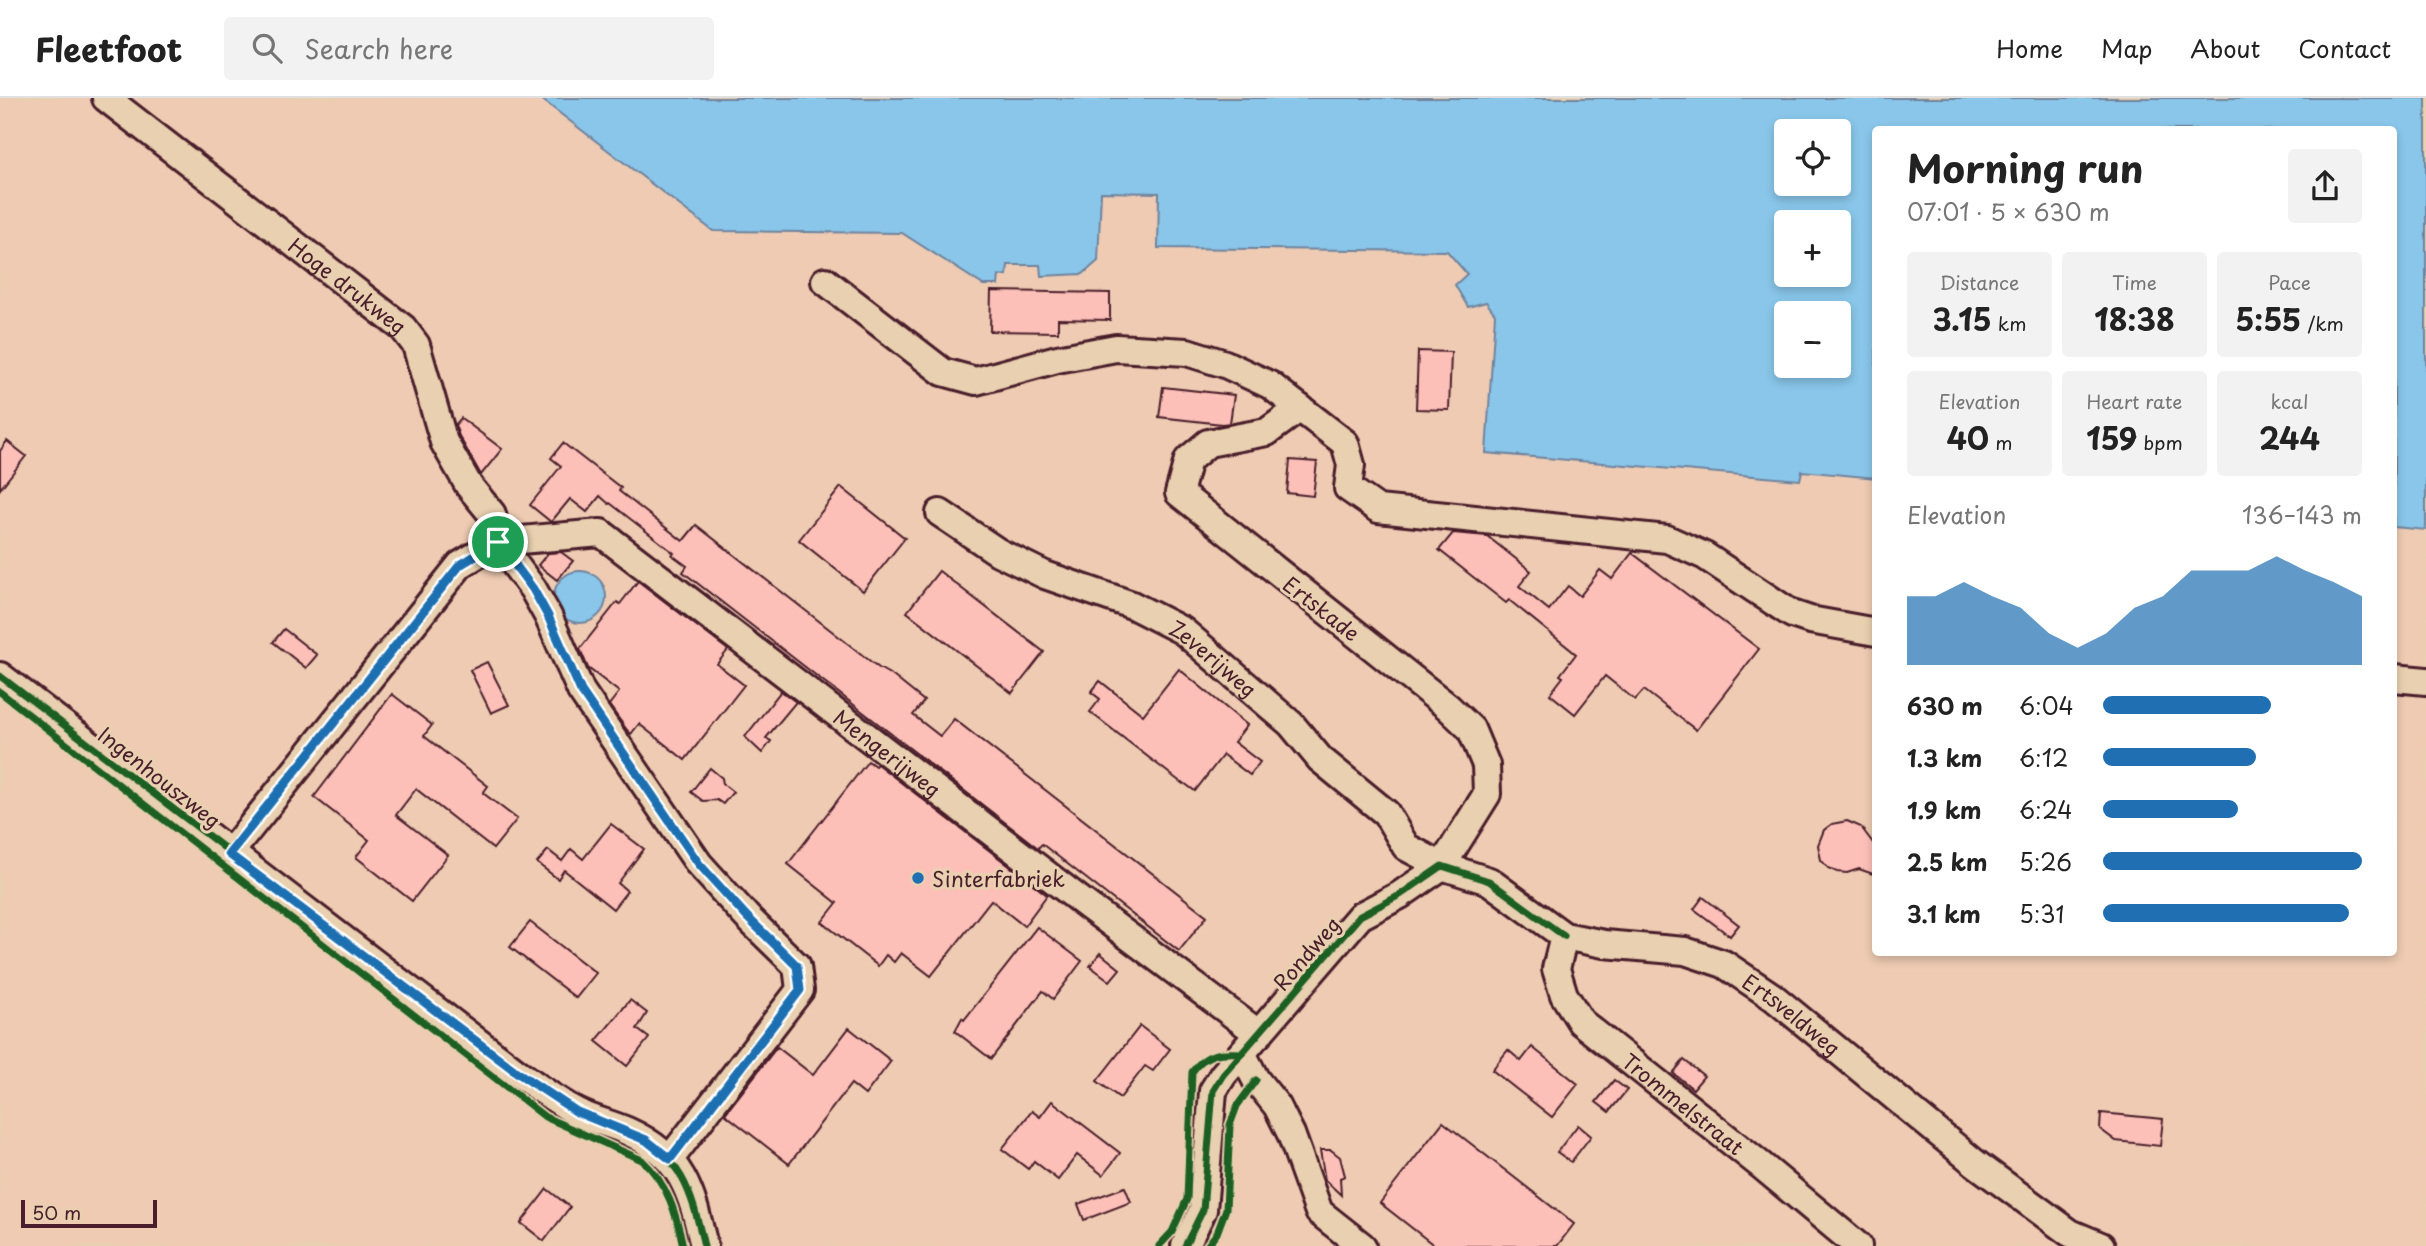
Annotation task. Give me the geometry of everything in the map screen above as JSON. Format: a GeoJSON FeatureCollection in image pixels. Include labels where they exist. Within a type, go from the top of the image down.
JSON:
{"type":"FeatureCollection","features":[{"type":"Feature","properties":{"kind":"street","name":"Hoge drukweg"},"geometry":{"type":"LineString","coordinates":[[106,98],[403,328],[415,345],[444,442],[469,486],[492,514],[498,542],[533,589],[581,691],[699,864],[747,917],[797,966],[800,990],[670,1159]]}},
{"type":"Feature","properties":{"kind":"street"},"geometry":{"type":"LineString","coordinates":[[825,281],[943,372],[976,381],[1057,359],[1116,348],[1187,352],[1225,364],[1270,385],[1345,443],[1351,466],[1348,488],[1378,509],[1667,539],[1705,556],[1792,614],[1872,631]]}},
{"type":"Feature","properties":{"kind":"street","name":"Ertskade"},"geometry":{"type":"LineString","coordinates":[[1300,408],[1266,432],[1208,443],[1188,460],[1179,493],[1448,707],[1471,729],[1486,765],[1488,794],[1443,866]]}},
{"type":"Feature","properties":{"kind":"street","name":"Zeverijweg"},"geometry":{"type":"LineString","coordinates":[[940,513],[998,552],[1033,570],[1132,605],[1183,631],[1291,724],[1320,759],[1386,813],[1406,846],[1443,866]]}},
{"type":"Feature","properties":{"kind":"street","name":"Mengerijweg"},"geometry":{"type":"LineString","coordinates":[[498,542],[601,533],[1058,884],[1251,1043]]}},
{"type":"Feature","properties":{"kind":"street"},"geometry":{"type":"LineString","coordinates":[[229,854],[460,565],[498,542]]}},
{"type":"Feature","properties":{"kind":"street","name":"Ingenhouszweg"},"geometry":{"type":"LineString","coordinates":[[0,676],[518,1073],[577,1112],[646,1140],[670,1159],[692,1200],[704,1246]]}},
{"type":"Feature","properties":{"kind":"street"},"geometry":{"type":"LineString","coordinates":[[2397,678],[2426,681]]}},
{"type":"Feature","properties":{"kind":"street","name":"Ertsveldweg"},"geometry":{"type":"LineString","coordinates":[[1443,866],[1489,881],[1564,936],[1604,944],[1685,951],[1724,964],[1773,997],[1975,1163],[2070,1233],[2101,1246]]}},
{"type":"Feature","properties":{"kind":"street","name":"Rondweg"},"geometry":{"type":"LineString","coordinates":[[1185,1246],[1203,1210],[1213,1091],[1223,1075],[1360,916],[1400,895],[1443,866]]}},
{"type":"Feature","properties":{"kind":"street","name":"Trommelstraat"},"geometry":{"type":"LineString","coordinates":[[1564,936],[1556,970],[1564,995],[1581,1022],[1858,1246]]}},
{"type":"Feature","properties":{"kind":"street"},"geometry":{"type":"LineString","coordinates":[[1251,1043],[1255,1080],[1277,1106],[1291,1134],[1319,1212],[1362,1246]]}},
{"type":"Feature","properties":{"kind":"shaded area"},"geometry":{"type":"Polygon","coordinates":[[[0,98],[628,98],[1077,160],[1377,225],[1774,362],[1774,378],[1851,378],[1851,360],[1872,350],[1872,956],[2397,956],[2397,387],[2426,389],[2426,1246],[0,1246],[0,98]]]}},
{"type":"Feature","properties":{"kind":"water"},"geometry":{"type":"Polygon","coordinates":[[[540,98],[2426,98],[2426,530],[2397,527],[2397,126],[1872,126],[1872,478],[1802,471],[1800,480],[1486,453],[1495,314],[1486,302],[1468,307],[1455,285],[1467,274],[1447,251],[1158,248],[1159,193],[1101,192],[1098,261],[1083,274],[1041,276],[1040,265],[1008,265],[1007,275],[999,276],[998,285],[983,285],[902,233],[713,231],[540,98]]]}},
{"type":"Feature","properties":{"kind":"water"},"geometry":{"type":"Polygon","coordinates":[[[580,571],[590,573],[598,579],[604,587],[604,607],[598,615],[590,621],[580,623],[570,621],[562,615],[556,607],[554,597],[556,587],[562,579],[570,573],[580,571]]]}},
{"type":"Feature","properties":{"kind":"building"},"geometry":{"type":"Polygon","coordinates":[[[991,291],[1110,293],[1110,320],[1058,319],[1058,332],[990,331],[991,291]]]}},
{"type":"Feature","properties":{"kind":"building"},"geometry":{"type":"Polygon","coordinates":[[[1418,351],[1451,352],[1449,410],[1416,409],[1418,351]]]}},
{"type":"Feature","properties":{"kind":"building"},"geometry":{"type":"Polygon","coordinates":[[[1163,387],[1234,395],[1230,423],[1159,417],[1163,387]]]}},
{"type":"Feature","properties":{"kind":"building"},"geometry":{"type":"Polygon","coordinates":[[[461,418],[502,449],[481,475],[455,425],[461,418]]]}},
{"type":"Feature","properties":{"kind":"building"},"geometry":{"type":"Polygon","coordinates":[[[7,441],[26,456],[0,489],[0,451],[7,441]]]}},
{"type":"Feature","properties":{"kind":"building"},"geometry":{"type":"Polygon","coordinates":[[[563,443],[683,541],[696,525],[879,668],[893,676],[924,701],[913,715],[940,736],[954,719],[1207,916],[1179,951],[1042,844],[1038,848],[683,572],[687,566],[672,555],[674,553],[600,496],[587,512],[570,499],[551,522],[530,505],[561,466],[551,458],[563,443]]]}},
{"type":"Feature","properties":{"kind":"building"},"geometry":{"type":"Polygon","coordinates":[[[1290,460],[1317,462],[1313,496],[1287,493],[1290,460]]]}},
{"type":"Feature","properties":{"kind":"building"},"geometry":{"type":"Polygon","coordinates":[[[841,487],[905,538],[863,591],[799,540],[841,487]]]}},
{"type":"Feature","properties":{"kind":"building"},"geometry":{"type":"Polygon","coordinates":[[[1453,533],[1487,536],[1531,571],[1519,586],[1549,610],[1568,586],[1580,596],[1600,570],[1612,579],[1632,553],[1759,649],[1696,730],[1644,690],[1635,700],[1605,676],[1575,714],[1550,694],[1576,654],[1509,600],[1506,603],[1439,550],[1453,533]]]}},
{"type":"Feature","properties":{"kind":"building"},"geometry":{"type":"Polygon","coordinates":[[[561,552],[573,561],[557,580],[538,565],[548,553],[561,552]]]}},
{"type":"Feature","properties":{"kind":"building"},"geometry":{"type":"Polygon","coordinates":[[[939,571],[1044,652],[1012,693],[907,612],[939,571]]]}},
{"type":"Feature","properties":{"kind":"building"},"geometry":{"type":"Polygon","coordinates":[[[638,581],[728,650],[717,664],[744,685],[685,760],[639,724],[631,734],[627,730],[609,705],[619,692],[588,668],[580,649],[617,602],[620,604],[638,581]]]}},
{"type":"Feature","properties":{"kind":"building"},"geometry":{"type":"Polygon","coordinates":[[[284,629],[317,655],[306,668],[273,642],[284,629]]]}},
{"type":"Feature","properties":{"kind":"building"},"geometry":{"type":"Polygon","coordinates":[[[487,662],[509,705],[491,713],[470,670],[487,662]]]}},
{"type":"Feature","properties":{"kind":"building"},"geometry":{"type":"Polygon","coordinates":[[[1179,669],[1247,725],[1234,742],[1260,762],[1250,775],[1223,755],[1195,791],[1090,712],[1100,699],[1091,692],[1100,681],[1143,715],[1179,669]]]}},
{"type":"Feature","properties":{"kind":"building"},"geometry":{"type":"Polygon","coordinates":[[[781,691],[796,702],[766,738],[771,741],[762,753],[745,737],[781,691]]]}},
{"type":"Feature","properties":{"kind":"building"},"geometry":{"type":"Polygon","coordinates":[[[392,694],[432,725],[424,736],[488,786],[483,793],[517,819],[493,849],[416,789],[396,815],[448,855],[412,901],[356,857],[369,840],[314,797],[392,694]]]}},
{"type":"Feature","properties":{"kind":"building","name":"Sinterfabriek"},"geometry":{"type":"Polygon","coordinates":[[[868,761],[875,766],[877,764],[1047,895],[1024,926],[991,900],[931,976],[901,953],[894,962],[886,955],[878,966],[822,922],[837,903],[788,864],[868,761]]]}},
{"type":"Feature","properties":{"kind":"building"},"geometry":{"type":"Polygon","coordinates":[[[710,768],[733,792],[723,804],[717,800],[703,801],[691,792],[710,768]]]}},
{"type":"Feature","properties":{"kind":"building"},"geometry":{"type":"Polygon","coordinates":[[[1847,821],[1861,827],[1872,842],[1872,874],[1859,869],[1847,873],[1837,872],[1828,868],[1821,860],[1818,845],[1824,830],[1832,824],[1847,821]]]}},
{"type":"Feature","properties":{"kind":"building"},"geometry":{"type":"Polygon","coordinates":[[[611,824],[644,849],[618,883],[627,891],[613,909],[564,870],[558,879],[537,863],[548,850],[562,861],[571,849],[583,859],[611,824]]]}},
{"type":"Feature","properties":{"kind":"building"},"geometry":{"type":"Polygon","coordinates":[[[1703,897],[1739,925],[1730,936],[1694,909],[1703,897]]]}},
{"type":"Feature","properties":{"kind":"building"},"geometry":{"type":"Polygon","coordinates":[[[530,922],[596,973],[576,998],[510,947],[530,922]]]}},
{"type":"Feature","properties":{"kind":"building"},"geometry":{"type":"Polygon","coordinates":[[[1037,927],[1082,961],[1053,999],[1043,991],[991,1059],[955,1031],[962,1018],[964,1020],[1037,927]]]}},
{"type":"Feature","properties":{"kind":"building"},"geometry":{"type":"Polygon","coordinates":[[[1100,953],[1120,969],[1110,981],[1090,966],[1100,953]]]}},
{"type":"Feature","properties":{"kind":"building"},"geometry":{"type":"Polygon","coordinates":[[[630,1000],[647,1013],[637,1029],[649,1038],[627,1066],[596,1041],[630,1000]]]}},
{"type":"Feature","properties":{"kind":"building"},"geometry":{"type":"Polygon","coordinates":[[[1140,1026],[1170,1049],[1153,1071],[1145,1066],[1120,1098],[1097,1081],[1140,1026]]]}},
{"type":"Feature","properties":{"kind":"building"},"geometry":{"type":"Polygon","coordinates":[[[849,1028],[891,1061],[865,1095],[851,1084],[789,1164],[725,1114],[777,1047],[813,1075],[849,1028]]]}},
{"type":"Feature","properties":{"kind":"building"},"geometry":{"type":"Polygon","coordinates":[[[1532,1047],[1578,1084],[1552,1117],[1492,1070],[1508,1050],[1521,1061],[1532,1047]]]}},
{"type":"Feature","properties":{"kind":"building"},"geometry":{"type":"Polygon","coordinates":[[[1684,1060],[1704,1076],[1693,1089],[1673,1073],[1684,1060]]]}},
{"type":"Feature","properties":{"kind":"building"},"geometry":{"type":"Polygon","coordinates":[[[1614,1080],[1627,1090],[1609,1112],[1596,1102],[1614,1080]]]}},
{"type":"Feature","properties":{"kind":"building"},"geometry":{"type":"Polygon","coordinates":[[[1052,1101],[1120,1153],[1103,1175],[1077,1155],[1058,1180],[1034,1161],[1028,1169],[1002,1149],[1032,1111],[1040,1117],[1052,1101]]]}},
{"type":"Feature","properties":{"kind":"building"},"geometry":{"type":"Polygon","coordinates":[[[2101,1113],[2163,1119],[2160,1146],[2116,1141],[2100,1129],[2101,1113]]]}},
{"type":"Feature","properties":{"kind":"building"},"geometry":{"type":"Polygon","coordinates":[[[1443,1122],[1574,1224],[1557,1246],[1435,1246],[1380,1203],[1443,1122]]]}},
{"type":"Feature","properties":{"kind":"building"},"geometry":{"type":"Polygon","coordinates":[[[1578,1125],[1591,1136],[1571,1162],[1557,1152],[1578,1125]]]}},
{"type":"Feature","properties":{"kind":"building"},"geometry":{"type":"Polygon","coordinates":[[[1320,1150],[1331,1150],[1340,1157],[1345,1176],[1340,1178],[1341,1195],[1325,1180],[1320,1150]]]}},
{"type":"Feature","properties":{"kind":"building"},"geometry":{"type":"Polygon","coordinates":[[[1125,1187],[1131,1202],[1084,1220],[1078,1204],[1125,1187]]]}},
{"type":"Feature","properties":{"kind":"building"},"geometry":{"type":"Polygon","coordinates":[[[547,1189],[570,1207],[544,1241],[521,1223],[547,1189]]]}},
{"type":"Feature","properties":{"kind":"cycle path"},"geometry":{"type":"LineString","coordinates":[[0,676],[518,1073],[577,1112],[627,1131],[661,1152],[673,1164],[689,1192],[704,1246]]}},
{"type":"Feature","properties":{"kind":"cycle path"},"geometry":{"type":"LineString","coordinates":[[0,692],[545,1117],[642,1160],[665,1189],[683,1246]]}},
{"type":"Feature","properties":{"kind":"cycle path"},"geometry":{"type":"LineString","coordinates":[[1185,1246],[1203,1210],[1213,1091],[1223,1075],[1360,916],[1400,895],[1442,866],[1489,881],[1564,936]]}},
{"type":"Feature","properties":{"kind":"cycle path"},"geometry":{"type":"LineString","coordinates":[[1159,1246],[1172,1232],[1187,1199],[1192,1072],[1208,1057],[1242,1053]]}},
{"type":"Feature","properties":{"kind":"cycle path"},"geometry":{"type":"LineString","coordinates":[[1207,1246],[1217,1233],[1226,1209],[1230,1125],[1237,1106],[1256,1080]]}},
{"type":"Feature","properties":{"kind":"place","name":"Sinterfabriek"},"geometry":{"type":"Point","coordinates":[918,878]}},
{"type":"Feature","properties":{"kind":"route"},"geometry":{"type":"LineString","coordinates":[[498,542],[533,589],[581,691],[699,864],[747,917],[797,966],[800,990],[670,1159],[646,1140],[577,1112],[518,1073],[229,854],[460,565],[498,542]]}}]}
